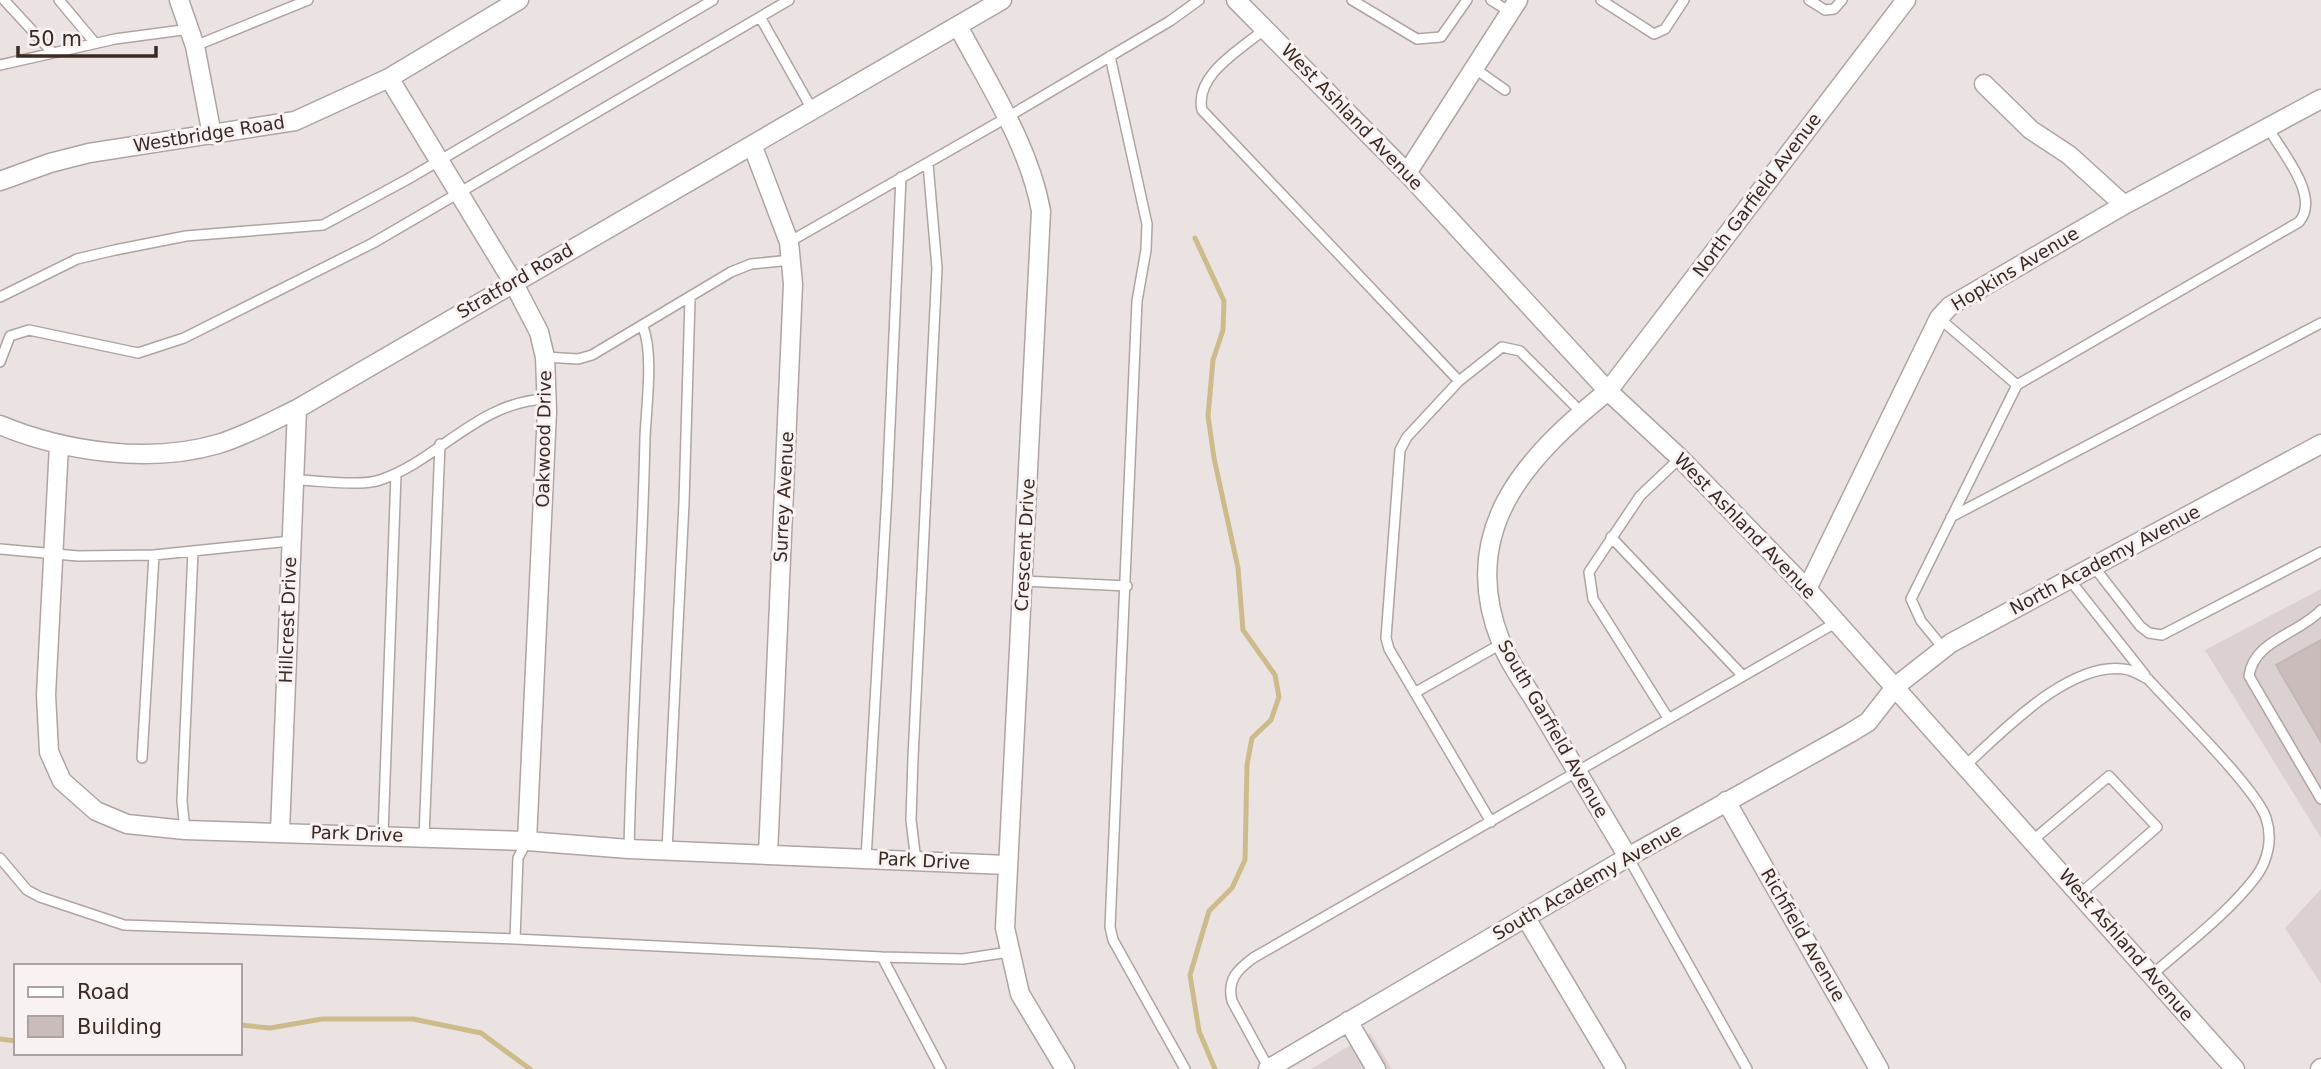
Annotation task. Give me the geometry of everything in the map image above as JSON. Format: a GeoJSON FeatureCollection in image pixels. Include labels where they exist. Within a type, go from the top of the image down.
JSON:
{"type":"FeatureCollection","features":[{"type":"Feature","properties":{"kind":"street"},"geometry":{"type":"LineString","coordinates":[[179,0],[195,46],[212,135]]}},
{"type":"Feature","properties":{"kind":"street","name":"Stratford Road"},"geometry":{"type":"LineString","coordinates":[[0,425],[60,444],[135,454],[181,452],[217,444],[297,409],[513,282],[753,147],[1002,0]]}},
{"type":"Feature","properties":{"kind":"street","name":"West Ashland Avenue"},"geometry":{"type":"LineString","coordinates":[[1236,0],[1407,173],[1608,391],[1680,458],[1807,589],[2081,893],[2235,1069]]}},
{"type":"Feature","properties":{"kind":"street","name":"North Garfield Avenue"},"geometry":{"type":"LineString","coordinates":[[1608,391],[1906,0]]}},
{"type":"Feature","properties":{"kind":"street","name":"Westbridge Road"},"geometry":{"type":"LineString","coordinates":[[0,181],[50,163],[89,153],[295,121],[389,78],[508,3]]}},
{"type":"Feature","properties":{"kind":"street"},"geometry":{"type":"LineString","coordinates":[[1407,173],[1514,6]]}},
{"type":"Feature","properties":{"kind":"street","name":"Crescent Drive"},"geometry":{"type":"LineString","coordinates":[[958,26],[1032,172],[1041,211],[1005,928],[1020,994],[1065,1069]]}},
{"type":"Feature","properties":{"kind":"street","name":"Oakwood Drive"},"geometry":{"type":"LineString","coordinates":[[389,78],[513,282],[539,332],[545,357],[547,399],[527,841]]}},
{"type":"Feature","properties":{"kind":"street"},"geometry":{"type":"LineString","coordinates":[[1984,84],[2031,130],[2068,155],[2124,205]]}},
{"type":"Feature","properties":{"kind":"street","name":"Hopkins Avenue"},"geometry":{"type":"LineString","coordinates":[[1807,589],[1939,318],[1950,306],[1992,279],[2124,205],[2321,99]]}},
{"type":"Feature","properties":{"kind":"street","name":"Surrey Avenue"},"geometry":{"type":"LineString","coordinates":[[753,147],[791,251],[768,855]]}},
{"type":"Feature","properties":{"kind":"street","name":"South Garfield Avenue"},"geometry":{"type":"LineString","coordinates":[[1608,391],[1581,412],[1524,468],[1498,513],[1490,538],[1488,596],[1501,644],[1628,857]]}},
{"type":"Feature","properties":{"kind":"street","name":"Hillcrest Drive"},"geometry":{"type":"LineString","coordinates":[[280,831],[297,409]]}},
{"type":"Feature","properties":{"kind":"street","name":"Park Drive"},"geometry":{"type":"LineString","coordinates":[[60,444],[46,727],[49,752],[56,769],[72,793],[96,811],[127,824],[185,830],[527,841],[629,849],[1007,865]]}},
{"type":"Feature","properties":{"kind":"street","name":"North Academy Avenue"},"geometry":{"type":"LineString","coordinates":[[1896,686],[1944,649],[2321,444]]}},
{"type":"Feature","properties":{"kind":"street","name":"South Academy Avenue"},"geometry":{"type":"LineString","coordinates":[[1268,1069],[1628,857],[1868,722],[1896,686]]}},
{"type":"Feature","properties":{"kind":"street","name":"Richfield Avenue"},"geometry":{"type":"LineString","coordinates":[[1726,801],[1879,1069]]}},
{"type":"Feature","properties":{"kind":"street"},"geometry":{"type":"LineString","coordinates":[[1526,918],[1616,1069]]}},
{"type":"Feature","properties":{"kind":"street"},"geometry":{"type":"LineString","coordinates":[[1348,1021],[1376,1069]]}},
{"type":"Feature","properties":{"kind":"lane"},"geometry":{"type":"LineString","coordinates":[[4,0],[52,52]]}},
{"type":"Feature","properties":{"kind":"lane"},"geometry":{"type":"LineString","coordinates":[[59,0],[95,43]]}},
{"type":"Feature","properties":{"kind":"lane"},"geometry":{"type":"LineString","coordinates":[[0,297],[77,259],[116,250],[186,236],[323,225],[350,213],[713,0]]}},
{"type":"Feature","properties":{"kind":"lane"},"geometry":{"type":"LineString","coordinates":[[0,362],[10,336],[29,330],[138,353],[184,338],[321,272],[789,0]]}},
{"type":"Feature","properties":{"kind":"lane"},"geometry":{"type":"LineString","coordinates":[[545,357],[578,359],[592,355],[690,299],[731,272],[791,251],[901,177],[1006,118],[1199,0]]}},
{"type":"Feature","properties":{"kind":"lane"},"geometry":{"type":"LineString","coordinates":[[1352,0],[1417,39],[1441,37],[1467,0]]}},
{"type":"Feature","properties":{"kind":"lane"},"geometry":{"type":"LineString","coordinates":[[1491,0],[1514,6]]}},
{"type":"Feature","properties":{"kind":"lane"},"geometry":{"type":"LineString","coordinates":[[1601,0],[1654,34],[1664,29],[1684,0]]}},
{"type":"Feature","properties":{"kind":"lane"},"geometry":{"type":"LineString","coordinates":[[1809,0],[1825,10],[1834,9],[1842,0]]}},
{"type":"Feature","properties":{"kind":"lane"},"geometry":{"type":"LineString","coordinates":[[195,46],[303,1]]}},
{"type":"Feature","properties":{"kind":"lane"},"geometry":{"type":"LineString","coordinates":[[760,17],[813,111]]}},
{"type":"Feature","properties":{"kind":"lane"},"geometry":{"type":"LineString","coordinates":[[0,65],[95,43],[190,29]]}},
{"type":"Feature","properties":{"kind":"lane"},"geometry":{"type":"LineString","coordinates":[[1265,29],[1209,77],[1199,98],[1202,110],[1459,381]]}},
{"type":"Feature","properties":{"kind":"lane"},"geometry":{"type":"LineString","coordinates":[[1110,56],[1147,237],[1138,301],[1110,927],[1118,949],[1185,1069]]}},
{"type":"Feature","properties":{"kind":"lane"},"geometry":{"type":"LineString","coordinates":[[1474,68],[1505,90]]}},
{"type":"Feature","properties":{"kind":"lane"},"geometry":{"type":"LineString","coordinates":[[1944,649],[1920,621],[1911,599],[2017,385],[2299,222],[2305,215],[2307,203],[2303,189],[2268,128]]}},
{"type":"Feature","properties":{"kind":"lane"},"geometry":{"type":"LineString","coordinates":[[916,861],[911,820],[913,758],[937,268],[928,164]]}},
{"type":"Feature","properties":{"kind":"lane"},"geometry":{"type":"LineString","coordinates":[[866,859],[888,480],[901,177]]}},
{"type":"Feature","properties":{"kind":"lane"},"geometry":{"type":"LineString","coordinates":[[667,850],[684,503],[690,299]]}},
{"type":"Feature","properties":{"kind":"lane"},"geometry":{"type":"LineString","coordinates":[[1939,318],[2017,385]]}},
{"type":"Feature","properties":{"kind":"lane"},"geometry":{"type":"LineString","coordinates":[[1950,518],[2321,323]]}},
{"type":"Feature","properties":{"kind":"lane"},"geometry":{"type":"LineString","coordinates":[[629,849],[632,699],[648,349],[643,327]]}},
{"type":"Feature","properties":{"kind":"lane"},"geometry":{"type":"LineString","coordinates":[[1491,822],[1386,638],[1397,464],[1407,437],[1459,381],[1502,347],[1521,351],[1581,412]]}},
{"type":"Feature","properties":{"kind":"lane"},"geometry":{"type":"LineString","coordinates":[[294,480],[376,482],[396,474],[440,444],[513,403],[547,399]]}},
{"type":"Feature","properties":{"kind":"lane"},"geometry":{"type":"LineString","coordinates":[[424,837],[440,444]]}},
{"type":"Feature","properties":{"kind":"lane"},"geometry":{"type":"LineString","coordinates":[[1668,718],[1593,599],[1588,572],[1640,496],[1680,458]]}},
{"type":"Feature","properties":{"kind":"lane"},"geometry":{"type":"LineString","coordinates":[[383,835],[396,474]]}},
{"type":"Feature","properties":{"kind":"lane"},"geometry":{"type":"LineString","coordinates":[[1611,537],[1743,676]]}},
{"type":"Feature","properties":{"kind":"lane"},"geometry":{"type":"LineString","coordinates":[[0,548],[78,556],[154,555],[292,541]]}},
{"type":"Feature","properties":{"kind":"lane"},"geometry":{"type":"LineString","coordinates":[[185,830],[182,801],[193,551]]}},
{"type":"Feature","properties":{"kind":"lane"},"geometry":{"type":"LineString","coordinates":[[2094,567],[2140,626],[2148,633],[2162,635],[2321,552]]}},
{"type":"Feature","properties":{"kind":"lane"},"geometry":{"type":"LineString","coordinates":[[142,758],[154,555]]}},
{"type":"Feature","properties":{"kind":"lane"},"geometry":{"type":"LineString","coordinates":[[2070,579],[2148,679],[2262,807],[2269,836],[2269,850],[2256,877],[2153,974]]}},
{"type":"Feature","properties":{"kind":"lane"},"geometry":{"type":"LineString","coordinates":[[1023,581],[1127,586]]}},
{"type":"Feature","properties":{"kind":"lane"},"geometry":{"type":"LineString","coordinates":[[2321,611],[2262,650],[2251,662],[2249,676],[2321,799]]}},
{"type":"Feature","properties":{"kind":"lane"},"geometry":{"type":"LineString","coordinates":[[1268,1069],[1232,1001],[1231,979],[1240,968],[1253,958],[1578,774],[1668,718],[1837,622]]}},
{"type":"Feature","properties":{"kind":"lane"},"geometry":{"type":"LineString","coordinates":[[1416,692],[1501,644]]}},
{"type":"Feature","properties":{"kind":"lane"},"geometry":{"type":"LineString","coordinates":[[1966,765],[2042,699],[2068,682],[2114,669],[2129,670],[2148,679]]}},
{"type":"Feature","properties":{"kind":"lane"},"geometry":{"type":"LineString","coordinates":[[2034,841],[2109,776],[2157,827],[2081,893]]}},
{"type":"Feature","properties":{"kind":"lane"},"geometry":{"type":"LineString","coordinates":[[515,939],[518,858],[527,841]]}},
{"type":"Feature","properties":{"kind":"lane"},"geometry":{"type":"LineString","coordinates":[[1628,857],[1747,1069]]}},
{"type":"Feature","properties":{"kind":"lane"},"geometry":{"type":"LineString","coordinates":[[0,858],[27,890],[40,897],[124,925],[515,939],[882,957],[963,959],[1009,952]]}},
{"type":"Feature","properties":{"kind":"lane"},"geometry":{"type":"LineString","coordinates":[[882,957],[941,1069]]}},
{"type":"Feature","properties":{"kind":"shaded area"},"geometry":{"type":"Polygon","coordinates":[[[2321,589],[2321,838],[2205,650],[2321,589]]]}},
{"type":"Feature","properties":{"kind":"shaded area"},"geometry":{"type":"Polygon","coordinates":[[[2321,889],[2321,984],[2285,928],[2321,889]]]}},
{"type":"Feature","properties":{"kind":"shaded area"},"geometry":{"type":"Polygon","coordinates":[[[1370,1033],[1392,1069],[1311,1069],[1370,1033]]]}},
{"type":"Feature","properties":{"kind":"building"},"geometry":{"type":"Polygon","coordinates":[[[2321,640],[2321,742],[2276,665],[2321,640]]]}},
{"type":"Feature","properties":{"kind":"waterway"},"geometry":{"type":"LineString","coordinates":[[1195,238],[1224,301],[1223,330],[1213,360],[1208,416],[1214,458],[1238,568],[1243,630],[1275,675],[1279,697],[1271,720],[1252,738],[1247,765],[1245,860],[1232,888],[1209,911],[1190,975],[1199,1031],[1215,1069]]}},
{"type":"Feature","properties":{"kind":"waterway"},"geometry":{"type":"LineString","coordinates":[[242,1025],[270,1028],[322,1019],[413,1019],[481,1033],[530,1069]]}},
{"type":"Feature","properties":{"kind":"waterway"},"geometry":{"type":"LineString","coordinates":[[0,1039],[14,1041]]}}]}
